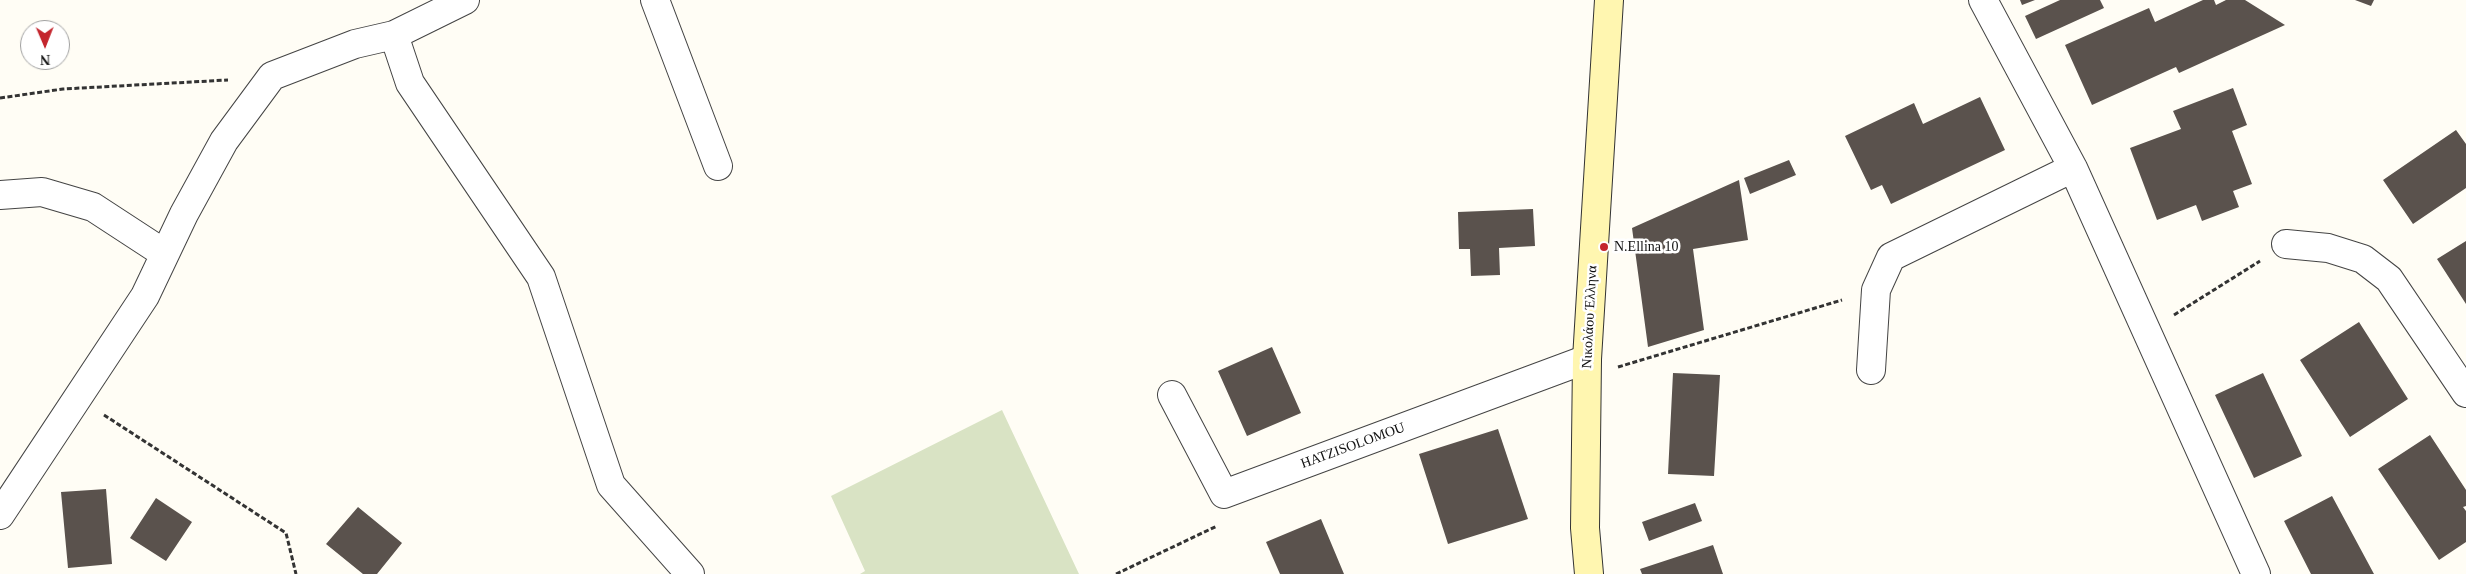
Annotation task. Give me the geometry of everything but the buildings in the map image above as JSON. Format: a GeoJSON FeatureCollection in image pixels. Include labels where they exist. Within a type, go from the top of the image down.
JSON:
{"type":"FeatureCollection","features":[{"type":"Feature","properties":{"kind":"street"},"geometry":{"type":"LineString","coordinates":[[0,514],[145,296],[184,214],[224,141],[272,76],[356,44],[394,35],[465,0]]}},
{"type":"Feature","properties":{"kind":"street"},"geometry":{"type":"LineString","coordinates":[[655,0],[718,166]]}},
{"type":"Feature","properties":{"kind":"street"},"geometry":{"type":"LineString","coordinates":[[1609,0],[1615,0]]}},
{"type":"Feature","properties":{"kind":"street","name":"Νικολάου Έλληνα"},"geometry":{"type":"LineString","coordinates":[[1589,574],[1585,510],[1587,368],[1609,0]]}},
{"type":"Feature","properties":{"kind":"street"},"geometry":{"type":"LineString","coordinates":[[1983,0],[2073,168],[2256,574]]}},
{"type":"Feature","properties":{"kind":"street"},"geometry":{"type":"LineString","coordinates":[[394,35],[410,83],[541,277],[611,485],[690,574]]}},
{"type":"Feature","properties":{"kind":"street"},"geometry":{"type":"LineString","coordinates":[[1871,370],[1876,290],[1891,257],[2073,168]]}},
{"type":"Feature","properties":{"kind":"street"},"geometry":{"type":"LineString","coordinates":[[0,195],[42,192],[93,207],[165,254]]}},
{"type":"Feature","properties":{"kind":"street"},"geometry":{"type":"LineString","coordinates":[[2286,244],[2328,248],[2363,260],[2389,279],[2466,392]]}},
{"type":"Feature","properties":{"kind":"street","name":"HATZISOLOMOU"},"geometry":{"type":"LineString","coordinates":[[1224,494],[1587,368]]}},
{"type":"Feature","properties":{"kind":"street"},"geometry":{"type":"LineString","coordinates":[[1172,396],[1224,494]]}},
{"type":"Feature","properties":{"kind":"path"},"geometry":{"type":"LineString","coordinates":[[0,98],[64,89],[210,82],[272,76]]}},
{"type":"Feature","properties":{"kind":"path"},"geometry":{"type":"LineString","coordinates":[[2147,332],[2286,244]]}},
{"type":"Feature","properties":{"kind":"path"},"geometry":{"type":"LineString","coordinates":[[1587,368],[1876,290]]}},
{"type":"Feature","properties":{"kind":"path"},"geometry":{"type":"LineString","coordinates":[[77,398],[286,533],[296,574]]}},
{"type":"Feature","properties":{"kind":"path"},"geometry":{"type":"LineString","coordinates":[[1116,574],[1217,526],[1224,494]]}},
{"type":"Feature","properties":{"kind":"green space"},"geometry":{"type":"Polygon","coordinates":[[[1002,410],[1079,574],[860,574],[865,571],[831,496],[1002,410]]]}},
{"type":"Feature","properties":{"kind":"place","name":"N.Ellina 10"},"geometry":{"type":"Point","coordinates":[1604,247]}}]}
